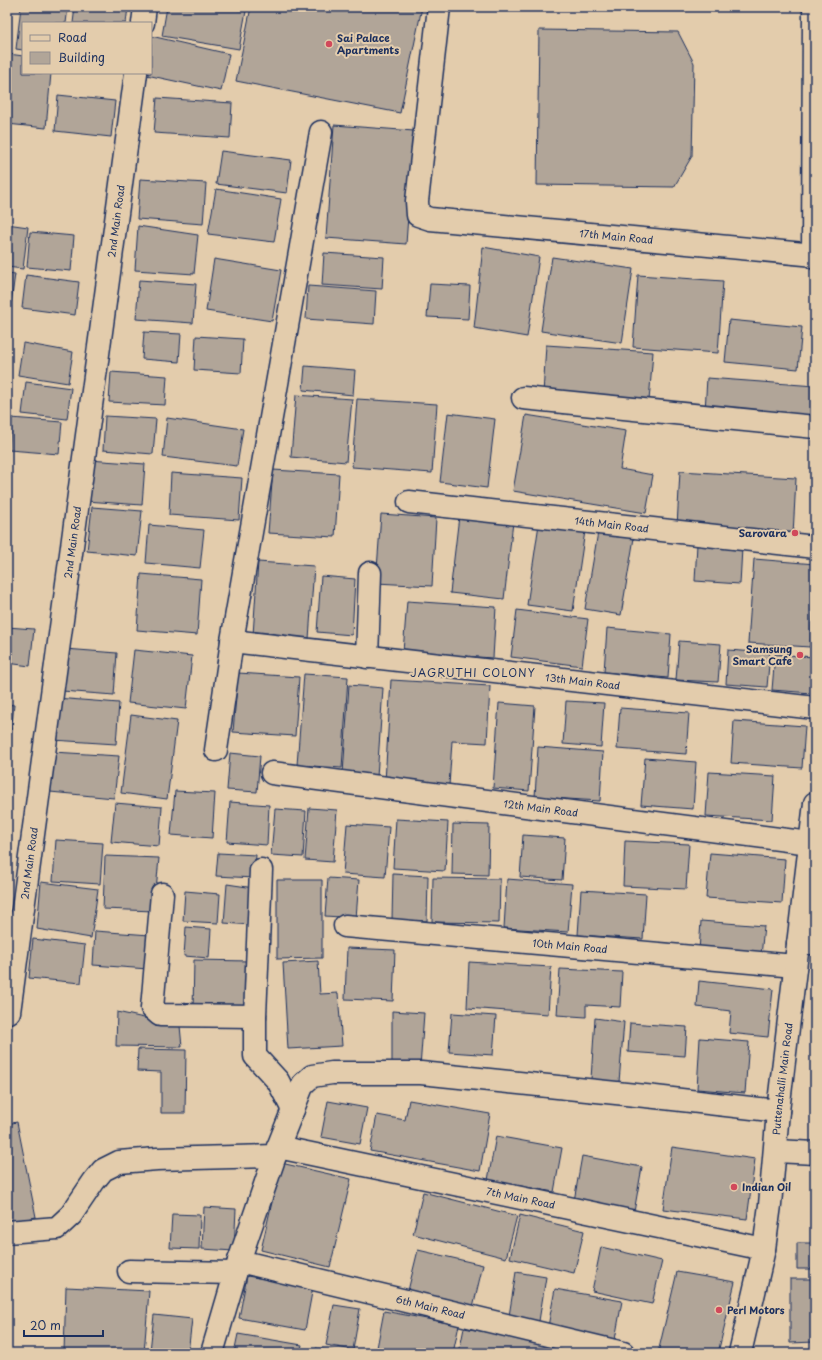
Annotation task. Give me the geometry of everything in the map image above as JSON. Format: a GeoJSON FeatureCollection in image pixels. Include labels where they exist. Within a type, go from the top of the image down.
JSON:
{"type":"FeatureCollection","features":[{"type":"Feature","properties":{"kind":"street"},"geometry":{"type":"LineString","coordinates":[[143,22],[145,7]]}},
{"type":"Feature","properties":{"kind":"street","name":"17th Main Road"},"geometry":{"type":"LineString","coordinates":[[439,7],[418,193],[418,215],[430,219],[814,256]]}},
{"type":"Feature","properties":{"kind":"street"},"geometry":{"type":"LineString","coordinates":[[814,7],[814,256]]}},
{"type":"Feature","properties":{"kind":"street","name":"2nd Main Road"},"geometry":{"type":"LineString","coordinates":[[8,1012],[136,74]]}},
{"type":"Feature","properties":{"kind":"street"},"geometry":{"type":"LineString","coordinates":[[216,750],[232,642],[321,132]]}},
{"type":"Feature","properties":{"kind":"street"},"geometry":{"type":"LineString","coordinates":[[523,398],[815,427]]}},
{"type":"Feature","properties":{"kind":"street","name":"14th Main Road"},"geometry":{"type":"LineString","coordinates":[[409,502],[815,547]]}},
{"type":"Feature","properties":{"kind":"street"},"geometry":{"type":"LineString","coordinates":[[367,657],[370,573]]}},
{"type":"Feature","properties":{"kind":"street","name":"13th Main Road"},"geometry":{"type":"LineString","coordinates":[[232,642],[815,708]]}},
{"type":"Feature","properties":{"kind":"street","name":"12th Main Road"},"geometry":{"type":"LineString","coordinates":[[272,773],[812,834]]}},
{"type":"Feature","properties":{"kind":"street","name":"Puttenahalli Main Road"},"geometry":{"type":"LineString","coordinates":[[740,1353],[764,1249],[776,1151],[778,1111],[795,966],[806,943],[815,803]]}},
{"type":"Feature","properties":{"kind":"street"},"geometry":{"type":"LineString","coordinates":[[261,870],[255,1056],[278,1081],[293,1110]]}},
{"type":"Feature","properties":{"kind":"street"},"geometry":{"type":"LineString","coordinates":[[162,894],[152,1008],[160,1015],[256,1016]]}},
{"type":"Feature","properties":{"kind":"street","name":"10th Main Road"},"geometry":{"type":"LineString","coordinates":[[345,926],[795,966]]}},
{"type":"Feature","properties":{"kind":"street"},"geometry":{"type":"LineString","coordinates":[[212,1353],[237,1267],[277,1152],[302,1084],[312,1076],[332,1073],[421,1073],[655,1096],[778,1111]]}},
{"type":"Feature","properties":{"kind":"street"},"geometry":{"type":"LineString","coordinates":[[776,1151],[815,1153]]}},
{"type":"Feature","properties":{"kind":"street","name":"7th Main Road"},"geometry":{"type":"LineString","coordinates":[[7,1232],[57,1228],[71,1215],[94,1181],[104,1170],[119,1162],[277,1152],[764,1249]]}},
{"type":"Feature","properties":{"kind":"street","name":"6th Main Road"},"geometry":{"type":"LineString","coordinates":[[128,1271],[237,1267],[623,1353]]}},
{"type":"Feature","properties":{"kind":"building"},"geometry":{"type":"Polygon","coordinates":[[[21,7],[68,7],[66,22],[22,22],[22,50],[16,49],[21,7]]]}},
{"type":"Feature","properties":{"kind":"building"},"geometry":{"type":"Polygon","coordinates":[[[75,7],[128,7],[126,22],[73,22],[75,7]]]}},
{"type":"Feature","properties":{"kind":"building"},"geometry":{"type":"Polygon","coordinates":[[[167,7],[221,7],[246,11],[239,49],[162,36],[167,7]]]}},
{"type":"Feature","properties":{"kind":"building","name":"Sai Palace Apartments"},"geometry":{"type":"Polygon","coordinates":[[[251,7],[422,7],[400,113],[236,81],[251,7]]]}},
{"type":"Feature","properties":{"kind":"building"},"geometry":{"type":"Polygon","coordinates":[[[539,30],[678,32],[694,63],[692,156],[674,187],[537,185],[539,30]]]}},
{"type":"Feature","properties":{"kind":"building"},"geometry":{"type":"Polygon","coordinates":[[[152,36],[229,54],[221,91],[142,74],[152,74],[152,36]]]}},
{"type":"Feature","properties":{"kind":"building"},"geometry":{"type":"Polygon","coordinates":[[[9,54],[22,56],[22,74],[51,74],[46,128],[7,124],[7,69],[9,54]]]}},
{"type":"Feature","properties":{"kind":"building"},"geometry":{"type":"Polygon","coordinates":[[[58,95],[115,101],[111,137],[55,131],[58,95]]]}},
{"type":"Feature","properties":{"kind":"building"},"geometry":{"type":"Polygon","coordinates":[[[157,98],[232,103],[230,138],[154,133],[157,98]]]}},
{"type":"Feature","properties":{"kind":"building"},"geometry":{"type":"Polygon","coordinates":[[[334,125],[414,131],[406,244],[326,238],[334,125]]]}},
{"type":"Feature","properties":{"kind":"building"},"geometry":{"type":"Polygon","coordinates":[[[221,151],[291,160],[287,193],[216,184],[221,151]]]}},
{"type":"Feature","properties":{"kind":"building"},"geometry":{"type":"Polygon","coordinates":[[[140,179],[206,183],[203,224],[137,219],[140,179]]]}},
{"type":"Feature","properties":{"kind":"building"},"geometry":{"type":"Polygon","coordinates":[[[216,189],[281,199],[274,242],[208,234],[216,189]]]}},
{"type":"Feature","properties":{"kind":"building"},"geometry":{"type":"Polygon","coordinates":[[[7,224],[28,227],[23,269],[7,267],[7,224]]]}},
{"type":"Feature","properties":{"kind":"building"},"geometry":{"type":"Polygon","coordinates":[[[138,226],[198,235],[194,274],[135,270],[138,226]]]}},
{"type":"Feature","properties":{"kind":"building"},"geometry":{"type":"Polygon","coordinates":[[[30,232],[74,236],[71,271],[27,267],[30,232]]]}},
{"type":"Feature","properties":{"kind":"building"},"geometry":{"type":"Polygon","coordinates":[[[483,247],[539,257],[527,337],[474,328],[483,247]]]}},
{"type":"Feature","properties":{"kind":"building"},"geometry":{"type":"Polygon","coordinates":[[[324,253],[384,257],[382,289],[322,285],[324,253]]]}},
{"type":"Feature","properties":{"kind":"building"},"geometry":{"type":"Polygon","coordinates":[[[552,257],[633,269],[622,343],[541,331],[552,257]]]}},
{"type":"Feature","properties":{"kind":"building"},"geometry":{"type":"Polygon","coordinates":[[[214,259],[281,270],[272,321],[206,311],[214,259]]]}},
{"type":"Feature","properties":{"kind":"building"},"geometry":{"type":"Polygon","coordinates":[[[7,273],[15,274],[7,333],[7,273]]]}},
{"type":"Feature","properties":{"kind":"building"},"geometry":{"type":"Polygon","coordinates":[[[26,275],[79,282],[75,315],[22,308],[26,275]]]}},
{"type":"Feature","properties":{"kind":"building"},"geometry":{"type":"Polygon","coordinates":[[[638,275],[723,281],[718,353],[633,347],[638,275]]]}},
{"type":"Feature","properties":{"kind":"building"},"geometry":{"type":"Polygon","coordinates":[[[139,280],[196,284],[193,323],[136,319],[139,280]]]}},
{"type":"Feature","properties":{"kind":"building"},"geometry":{"type":"Polygon","coordinates":[[[430,284],[470,286],[468,319],[427,317],[430,284]]]}},
{"type":"Feature","properties":{"kind":"building"},"geometry":{"type":"Polygon","coordinates":[[[308,286],[376,291],[374,324],[306,319],[308,286]]]}},
{"type":"Feature","properties":{"kind":"building"},"geometry":{"type":"Polygon","coordinates":[[[729,320],[802,327],[798,369],[725,362],[729,320]]]}},
{"type":"Feature","properties":{"kind":"building"},"geometry":{"type":"Polygon","coordinates":[[[144,332],[181,334],[179,362],[142,359],[144,332]]]}},
{"type":"Feature","properties":{"kind":"building"},"geometry":{"type":"Polygon","coordinates":[[[196,336],[243,339],[241,373],[194,370],[196,336]]]}},
{"type":"Feature","properties":{"kind":"building"},"geometry":{"type":"Polygon","coordinates":[[[23,343],[73,352],[68,383],[18,375],[23,343]]]}},
{"type":"Feature","properties":{"kind":"building"},"geometry":{"type":"Polygon","coordinates":[[[546,345],[653,352],[649,401],[543,394],[546,345]]]}},
{"type":"Feature","properties":{"kind":"building"},"geometry":{"type":"Polygon","coordinates":[[[305,366],[355,370],[353,395],[303,390],[305,366]]]}},
{"type":"Feature","properties":{"kind":"building"},"geometry":{"type":"Polygon","coordinates":[[[111,372],[167,376],[165,405],[109,402],[111,372]]]}},
{"type":"Feature","properties":{"kind":"building"},"geometry":{"type":"Polygon","coordinates":[[[707,378],[815,386],[813,419],[705,411],[707,378]]]}},
{"type":"Feature","properties":{"kind":"building"},"geometry":{"type":"Polygon","coordinates":[[[26,382],[71,388],[67,419],[22,414],[26,382]]]}},
{"type":"Feature","properties":{"kind":"building"},"geometry":{"type":"Polygon","coordinates":[[[296,395],[352,399],[346,462],[291,457],[296,395]]]}},
{"type":"Feature","properties":{"kind":"building"},"geometry":{"type":"Polygon","coordinates":[[[357,399],[437,404],[432,473],[352,467],[357,399]]]}},
{"type":"Feature","properties":{"kind":"building"},"geometry":{"type":"Polygon","coordinates":[[[448,413],[495,419],[487,488],[440,482],[448,413]]]}},
{"type":"Feature","properties":{"kind":"building"},"geometry":{"type":"Polygon","coordinates":[[[526,415],[626,431],[620,469],[653,475],[646,513],[513,491],[526,415]]]}},
{"type":"Feature","properties":{"kind":"building"},"geometry":{"type":"Polygon","coordinates":[[[105,416],[156,419],[153,454],[103,450],[105,416]]]}},
{"type":"Feature","properties":{"kind":"building"},"geometry":{"type":"Polygon","coordinates":[[[11,418],[62,422],[59,454],[9,450],[11,418]]]}},
{"type":"Feature","properties":{"kind":"building"},"geometry":{"type":"Polygon","coordinates":[[[167,418],[243,429],[237,466],[163,457],[167,418]]]}},
{"type":"Feature","properties":{"kind":"building"},"geometry":{"type":"Polygon","coordinates":[[[89,460],[145,464],[142,505],[86,501],[89,460]]]}},
{"type":"Feature","properties":{"kind":"building"},"geometry":{"type":"Polygon","coordinates":[[[273,470],[339,474],[335,537],[268,533],[273,470]]]}},
{"type":"Feature","properties":{"kind":"building"},"geometry":{"type":"Polygon","coordinates":[[[680,471],[796,478],[793,535],[677,527],[680,471]]]}},
{"type":"Feature","properties":{"kind":"building"},"geometry":{"type":"Polygon","coordinates":[[[171,473],[242,478],[239,520],[169,515],[171,473]]]}},
{"type":"Feature","properties":{"kind":"building"},"geometry":{"type":"Polygon","coordinates":[[[92,507],[142,511],[137,556],[87,551],[92,507]]]}},
{"type":"Feature","properties":{"kind":"building"},"geometry":{"type":"Polygon","coordinates":[[[381,514],[436,518],[432,586],[376,583],[381,514]]]}},
{"type":"Feature","properties":{"kind":"building"},"geometry":{"type":"Polygon","coordinates":[[[459,516],[513,522],[504,599],[450,593],[459,516]]]}},
{"type":"Feature","properties":{"kind":"building"},"geometry":{"type":"Polygon","coordinates":[[[539,524],[585,531],[573,611],[527,605],[539,524]]]}},
{"type":"Feature","properties":{"kind":"building"},"geometry":{"type":"Polygon","coordinates":[[[149,525],[204,530],[200,568],[146,563],[149,525]]]}},
{"type":"Feature","properties":{"kind":"building"},"geometry":{"type":"Polygon","coordinates":[[[599,526],[635,532],[621,615],[585,609],[599,526]]]}},
{"type":"Feature","properties":{"kind":"building"},"geometry":{"type":"Polygon","coordinates":[[[697,544],[742,548],[740,584],[695,581],[697,544]]]}},
{"type":"Feature","properties":{"kind":"building"},"geometry":{"type":"Polygon","coordinates":[[[754,559],[815,564],[810,647],[748,643],[754,559]]]}},
{"type":"Feature","properties":{"kind":"building"},"geometry":{"type":"Polygon","coordinates":[[[258,562],[314,566],[309,639],[253,635],[258,562]]]}},
{"type":"Feature","properties":{"kind":"building"},"geometry":{"type":"Polygon","coordinates":[[[141,574],[201,579],[197,635],[137,630],[141,574]]]}},
{"type":"Feature","properties":{"kind":"building"},"geometry":{"type":"Polygon","coordinates":[[[321,576],[355,579],[352,635],[317,632],[321,576]]]}},
{"type":"Feature","properties":{"kind":"building"},"geometry":{"type":"Polygon","coordinates":[[[407,601],[496,607],[493,658],[403,652],[407,601]]]}},
{"type":"Feature","properties":{"kind":"building"},"geometry":{"type":"Polygon","coordinates":[[[517,610],[588,619],[582,666],[511,657],[517,610]]]}},
{"type":"Feature","properties":{"kind":"building"},"geometry":{"type":"Polygon","coordinates":[[[7,627],[34,629],[30,666],[7,663],[7,627]]]}},
{"type":"Feature","properties":{"kind":"building"},"geometry":{"type":"Polygon","coordinates":[[[607,628],[671,634],[668,678],[604,672],[607,628]]]}},
{"type":"Feature","properties":{"kind":"building"},"geometry":{"type":"Polygon","coordinates":[[[679,641],[721,644],[718,682],[676,680],[679,641]]]}},
{"type":"Feature","properties":{"kind":"building"},"geometry":{"type":"Polygon","coordinates":[[[65,649],[117,653],[114,695],[62,691],[65,649]]]}},
{"type":"Feature","properties":{"kind":"building"},"geometry":{"type":"Polygon","coordinates":[[[134,650],[192,656],[186,709],[128,703],[134,650]]]}},
{"type":"Feature","properties":{"kind":"building"},"geometry":{"type":"Polygon","coordinates":[[[728,650],[770,653],[767,687],[726,684],[728,650]]]}},
{"type":"Feature","properties":{"kind":"building"},"geometry":{"type":"Polygon","coordinates":[[[775,654],[814,657],[812,693],[772,690],[775,654]]]}},
{"type":"Feature","properties":{"kind":"building"},"geometry":{"type":"Polygon","coordinates":[[[238,673],[299,677],[295,736],[233,732],[238,673]]]}},
{"type":"Feature","properties":{"kind":"building"},"geometry":{"type":"Polygon","coordinates":[[[304,674],[348,677],[342,768],[297,765],[304,674]]]}},
{"type":"Feature","properties":{"kind":"building"},"geometry":{"type":"Polygon","coordinates":[[[391,680],[490,686],[487,743],[452,741],[449,786],[385,782],[391,680]]]}},
{"type":"Feature","properties":{"kind":"building"},"geometry":{"type":"Polygon","coordinates":[[[349,685],[383,688],[377,777],[343,774],[349,685]]]}},
{"type":"Feature","properties":{"kind":"building"},"geometry":{"type":"Polygon","coordinates":[[[56,698],[119,703],[116,744],[53,740],[56,698]]]}},
{"type":"Feature","properties":{"kind":"building"},"geometry":{"type":"Polygon","coordinates":[[[566,701],[604,703],[601,747],[563,744],[566,701]]]}},
{"type":"Feature","properties":{"kind":"building"},"geometry":{"type":"Polygon","coordinates":[[[499,703],[535,706],[529,791],[493,788],[499,703]]]}},
{"type":"Feature","properties":{"kind":"building"},"geometry":{"type":"Polygon","coordinates":[[[7,704],[14,705],[11,734],[7,733],[7,704]]]}},
{"type":"Feature","properties":{"kind":"building"},"geometry":{"type":"Polygon","coordinates":[[[620,708],[689,713],[686,754],[617,749],[620,708]]]}},
{"type":"Feature","properties":{"kind":"building"},"geometry":{"type":"Polygon","coordinates":[[[131,715],[177,721],[167,799],[121,793],[131,715]]]}},
{"type":"Feature","properties":{"kind":"building"},"geometry":{"type":"Polygon","coordinates":[[[734,721],[805,726],[802,768],[731,763],[734,721]]]}},
{"type":"Feature","properties":{"kind":"building"},"geometry":{"type":"Polygon","coordinates":[[[538,747],[603,752],[600,801],[535,797],[538,747]]]}},
{"type":"Feature","properties":{"kind":"building"},"geometry":{"type":"Polygon","coordinates":[[[53,752],[119,756],[114,798],[50,792],[53,752]]]}},
{"type":"Feature","properties":{"kind":"building"},"geometry":{"type":"Polygon","coordinates":[[[230,753],[260,756],[257,792],[227,790],[230,753]]]}},
{"type":"Feature","properties":{"kind":"building"},"geometry":{"type":"Polygon","coordinates":[[[645,758],[696,762],[693,809],[641,805],[645,758]]]}},
{"type":"Feature","properties":{"kind":"building"},"geometry":{"type":"Polygon","coordinates":[[[709,772],[775,776],[772,820],[706,816],[709,772]]]}},
{"type":"Feature","properties":{"kind":"building"},"geometry":{"type":"Polygon","coordinates":[[[175,791],[215,793],[212,838],[171,835],[175,791]]]}},
{"type":"Feature","properties":{"kind":"building"},"geometry":{"type":"Polygon","coordinates":[[[230,802],[269,805],[267,845],[227,842],[230,802]]]}},
{"type":"Feature","properties":{"kind":"building"},"geometry":{"type":"Polygon","coordinates":[[[115,803],[162,807],[159,846],[111,842],[115,803]]]}},
{"type":"Feature","properties":{"kind":"building"},"geometry":{"type":"Polygon","coordinates":[[[309,808],[337,810],[333,862],[305,860],[309,808]]]}},
{"type":"Feature","properties":{"kind":"building"},"geometry":{"type":"Polygon","coordinates":[[[275,809],[306,811],[303,857],[271,855],[275,809]]]}},
{"type":"Feature","properties":{"kind":"building"},"geometry":{"type":"Polygon","coordinates":[[[396,819],[448,822],[445,871],[393,868],[396,819]]]}},
{"type":"Feature","properties":{"kind":"building"},"geometry":{"type":"Polygon","coordinates":[[[347,824],[389,827],[385,877],[343,874],[347,824]]]}},
{"type":"Feature","properties":{"kind":"building"},"geometry":{"type":"Polygon","coordinates":[[[453,824],[489,825],[488,875],[452,874],[453,824]]]}},
{"type":"Feature","properties":{"kind":"building"},"geometry":{"type":"Polygon","coordinates":[[[523,835],[565,838],[562,880],[520,877],[523,835]]]}},
{"type":"Feature","properties":{"kind":"building"},"geometry":{"type":"Polygon","coordinates":[[[56,840],[103,843],[100,884],[53,881],[56,840]]]}},
{"type":"Feature","properties":{"kind":"building"},"geometry":{"type":"Polygon","coordinates":[[[625,841],[689,844],[686,889],[623,886],[625,841]]]}},
{"type":"Feature","properties":{"kind":"building"},"geometry":{"type":"Polygon","coordinates":[[[218,853],[256,855],[254,878],[216,876],[218,853]]]}},
{"type":"Feature","properties":{"kind":"building"},"geometry":{"type":"Polygon","coordinates":[[[710,853],[785,859],[782,903],[706,898],[710,853]]]}},
{"type":"Feature","properties":{"kind":"building"},"geometry":{"type":"Polygon","coordinates":[[[105,856],[159,858],[154,911],[103,909],[105,856]]]}},
{"type":"Feature","properties":{"kind":"building"},"geometry":{"type":"Polygon","coordinates":[[[393,874],[428,876],[427,921],[392,920],[393,874]]]}},
{"type":"Feature","properties":{"kind":"building"},"geometry":{"type":"Polygon","coordinates":[[[328,878],[359,880],[356,918],[325,916],[328,878]]]}},
{"type":"Feature","properties":{"kind":"building"},"geometry":{"type":"Polygon","coordinates":[[[433,878],[500,879],[499,923],[432,922],[433,878]]]}},
{"type":"Feature","properties":{"kind":"building"},"geometry":{"type":"Polygon","coordinates":[[[507,879],[572,884],[568,932],[504,928],[507,879]]]}},
{"type":"Feature","properties":{"kind":"building"},"geometry":{"type":"Polygon","coordinates":[[[277,880],[322,880],[322,958],[277,959],[277,880]]]}},
{"type":"Feature","properties":{"kind":"building"},"geometry":{"type":"Polygon","coordinates":[[[41,882],[98,889],[91,938],[37,929],[41,882]]]}},
{"type":"Feature","properties":{"kind":"building"},"geometry":{"type":"Polygon","coordinates":[[[227,884],[254,888],[251,925],[224,923],[227,884]]]}},
{"type":"Feature","properties":{"kind":"building"},"geometry":{"type":"Polygon","coordinates":[[[581,890],[646,894],[643,939],[578,935],[581,890]]]}},
{"type":"Feature","properties":{"kind":"building"},"geometry":{"type":"Polygon","coordinates":[[[185,891],[220,894],[218,923],[183,921],[185,891]]]}},
{"type":"Feature","properties":{"kind":"building"},"geometry":{"type":"Polygon","coordinates":[[[701,921],[764,926],[761,956],[699,951],[701,921]]]}},
{"type":"Feature","properties":{"kind":"building"},"geometry":{"type":"Polygon","coordinates":[[[186,927],[211,929],[209,958],[184,956],[186,927]]]}},
{"type":"Feature","properties":{"kind":"building"},"geometry":{"type":"Polygon","coordinates":[[[95,931],[150,935],[148,969],[93,965],[95,931]]]}},
{"type":"Feature","properties":{"kind":"building"},"geometry":{"type":"Polygon","coordinates":[[[33,939],[85,945],[81,983],[29,978],[33,939]]]}},
{"type":"Feature","properties":{"kind":"building"},"geometry":{"type":"Polygon","coordinates":[[[347,948],[395,950],[393,1001],[345,999],[347,948]]]}},
{"type":"Feature","properties":{"kind":"building"},"geometry":{"type":"Polygon","coordinates":[[[194,960],[250,961],[249,1010],[193,1009],[194,960]]]}},
{"type":"Feature","properties":{"kind":"building"},"geometry":{"type":"Polygon","coordinates":[[[318,961],[320,994],[338,993],[342,1046],[288,1049],[283,963],[318,961]]]}},
{"type":"Feature","properties":{"kind":"building"},"geometry":{"type":"Polygon","coordinates":[[[469,962],[551,967],[548,1014],[467,1008],[469,962]]]}},
{"type":"Feature","properties":{"kind":"building"},"geometry":{"type":"Polygon","coordinates":[[[560,969],[622,972],[620,1007],[586,1005],[586,1017],[557,1015],[560,969]]]}},
{"type":"Feature","properties":{"kind":"building"},"geometry":{"type":"Polygon","coordinates":[[[699,981],[773,989],[768,1037],[729,1033],[731,1011],[697,1007],[699,981]]]}},
{"type":"Feature","properties":{"kind":"building"},"geometry":{"type":"Polygon","coordinates":[[[392,1011],[424,1013],[420,1068],[392,1066],[392,1011]]]}},
{"type":"Feature","properties":{"kind":"building"},"geometry":{"type":"Polygon","coordinates":[[[117,1012],[180,1026],[182,1047],[116,1046],[117,1012]]]}},
{"type":"Feature","properties":{"kind":"building"},"geometry":{"type":"Polygon","coordinates":[[[452,1013],[496,1016],[493,1055],[449,1052],[452,1013]]]}},
{"type":"Feature","properties":{"kind":"building"},"geometry":{"type":"Polygon","coordinates":[[[595,1018],[624,1022],[619,1082],[591,1079],[595,1018]]]}},
{"type":"Feature","properties":{"kind":"building"},"geometry":{"type":"Polygon","coordinates":[[[630,1023],[687,1027],[685,1056],[628,1052],[630,1023]]]}},
{"type":"Feature","properties":{"kind":"building"},"geometry":{"type":"Polygon","coordinates":[[[700,1038],[749,1042],[745,1093],[697,1089],[700,1038]]]}},
{"type":"Feature","properties":{"kind":"building"},"geometry":{"type":"Polygon","coordinates":[[[138,1049],[186,1050],[185,1113],[161,1113],[161,1072],[137,1071],[138,1049]]]}},
{"type":"Feature","properties":{"kind":"building"},"geometry":{"type":"Polygon","coordinates":[[[409,1100],[490,1114],[480,1171],[370,1151],[377,1115],[405,1120],[409,1100]]]}},
{"type":"Feature","properties":{"kind":"building"},"geometry":{"type":"Polygon","coordinates":[[[328,1101],[367,1108],[360,1144],[321,1137],[328,1101]]]}},
{"type":"Feature","properties":{"kind":"building"},"geometry":{"type":"Polygon","coordinates":[[[17,1122],[36,1217],[7,1223],[7,1124],[17,1122]]]}},
{"type":"Feature","properties":{"kind":"building"},"geometry":{"type":"Polygon","coordinates":[[[496,1136],[562,1148],[554,1192],[488,1180],[496,1136]]]}},
{"type":"Feature","properties":{"kind":"building"},"geometry":{"type":"Polygon","coordinates":[[[672,1147],[755,1159],[747,1219],[663,1209],[672,1147]]]}},
{"type":"Feature","properties":{"kind":"building"},"geometry":{"type":"Polygon","coordinates":[[[582,1156],[642,1167],[634,1212],[574,1201],[582,1156]]]}},
{"type":"Feature","properties":{"kind":"building"},"geometry":{"type":"Polygon","coordinates":[[[281,1163],[351,1179],[330,1267],[261,1250],[281,1163]]]}},
{"type":"Feature","properties":{"kind":"building"},"geometry":{"type":"Polygon","coordinates":[[[423,1192],[517,1216],[506,1258],[413,1234],[423,1192]]]}},
{"type":"Feature","properties":{"kind":"building"},"geometry":{"type":"Polygon","coordinates":[[[204,1207],[236,1209],[234,1251],[202,1249],[204,1207]]]}},
{"type":"Feature","properties":{"kind":"building"},"geometry":{"type":"Polygon","coordinates":[[[172,1214],[200,1215],[199,1249],[170,1248],[172,1214]]]}},
{"type":"Feature","properties":{"kind":"building"},"geometry":{"type":"Polygon","coordinates":[[[520,1215],[584,1231],[574,1273],[510,1258],[520,1215]]]}},
{"type":"Feature","properties":{"kind":"building"},"geometry":{"type":"Polygon","coordinates":[[[797,1243],[815,1243],[815,1269],[797,1269],[797,1243]]]}},
{"type":"Feature","properties":{"kind":"building"},"geometry":{"type":"Polygon","coordinates":[[[601,1247],[662,1261],[652,1304],[592,1291],[601,1247]]]}},
{"type":"Feature","properties":{"kind":"building"},"geometry":{"type":"Polygon","coordinates":[[[418,1250],[483,1265],[472,1311],[407,1295],[418,1250]]]}},
{"type":"Feature","properties":{"kind":"building"},"geometry":{"type":"Polygon","coordinates":[[[516,1272],[546,1277],[539,1321],[509,1316],[516,1272]]]}},
{"type":"Feature","properties":{"kind":"building"},"geometry":{"type":"Polygon","coordinates":[[[677,1272],[735,1282],[718,1353],[658,1353],[677,1272]]]}},
{"type":"Feature","properties":{"kind":"building"},"geometry":{"type":"Polygon","coordinates":[[[247,1276],[313,1287],[305,1330],[239,1318],[247,1276]]]}},
{"type":"Feature","properties":{"kind":"building"},"geometry":{"type":"Polygon","coordinates":[[[790,1279],[815,1279],[815,1342],[790,1343],[790,1279]]]}},
{"type":"Feature","properties":{"kind":"building"},"geometry":{"type":"Polygon","coordinates":[[[66,1287],[149,1291],[144,1353],[64,1352],[66,1287]]]}},
{"type":"Feature","properties":{"kind":"building"},"geometry":{"type":"Polygon","coordinates":[[[555,1289],[622,1301],[614,1345],[547,1332],[555,1289]]]}},
{"type":"Feature","properties":{"kind":"building"},"geometry":{"type":"Polygon","coordinates":[[[334,1305],[360,1309],[353,1350],[326,1345],[334,1305]]]}},
{"type":"Feature","properties":{"kind":"building"},"geometry":{"type":"Polygon","coordinates":[[[384,1311],[459,1325],[453,1353],[376,1353],[384,1311]]]}},
{"type":"Feature","properties":{"kind":"building"},"geometry":{"type":"Polygon","coordinates":[[[154,1315],[192,1319],[188,1353],[150,1351],[154,1315]]]}},
{"type":"Feature","properties":{"kind":"building"},"geometry":{"type":"Polygon","coordinates":[[[464,1328],[564,1346],[563,1353],[459,1353],[464,1328]]]}},
{"type":"Feature","properties":{"kind":"building"},"geometry":{"type":"Polygon","coordinates":[[[238,1334],[302,1345],[300,1353],[234,1353],[238,1334]]]}},
{"type":"Feature","properties":{"kind":"building"},"geometry":{"type":"Polygon","coordinates":[[[316,1348],[343,1353],[315,1353],[316,1348]]]}},
{"type":"Feature","properties":{"kind":"place","name":"Sai Palace Apartments"},"geometry":{"type":"Point","coordinates":[329,44]}},
{"type":"Feature","properties":{"kind":"place","name":"Sarovara"},"geometry":{"type":"Point","coordinates":[795,533]}},
{"type":"Feature","properties":{"kind":"place","name":"Samsung Smart Cafe"},"geometry":{"type":"Point","coordinates":[800,655]}},
{"type":"Feature","properties":{"kind":"place","name":"Indian Oil"},"geometry":{"type":"Point","coordinates":[734,1187]}},
{"type":"Feature","properties":{"kind":"place","name":"Perl Motors"},"geometry":{"type":"Point","coordinates":[719,1310]}},
{"type":"Feature","properties":{"kind":"district","name":"JAGRUTHI COLONY"},"geometry":{"type":"Point","coordinates":[473,673]}}]}
